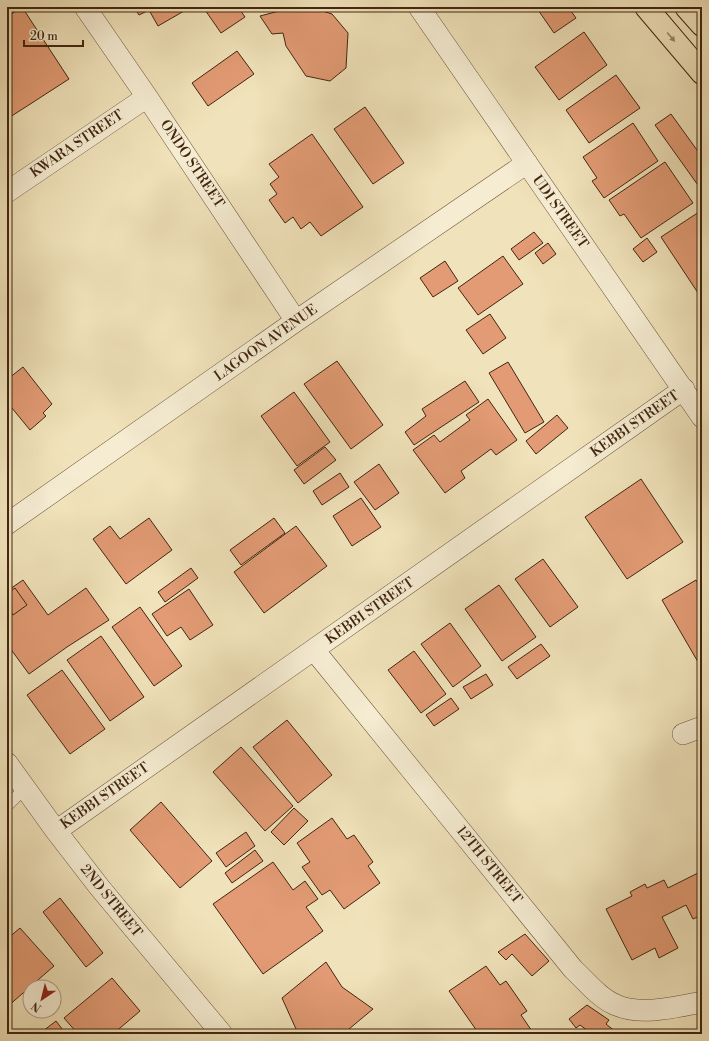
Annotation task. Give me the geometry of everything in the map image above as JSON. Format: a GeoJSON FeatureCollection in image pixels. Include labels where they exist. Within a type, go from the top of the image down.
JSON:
{"type":"FeatureCollection","features":[{"type":"Feature","properties":{"kind":"main road"},"geometry":{"type":"LineString","coordinates":[[646,7],[702,73]]}},
{"type":"Feature","properties":{"kind":"main road"},"geometry":{"type":"LineString","coordinates":[[686,7],[702,25]]}},
{"type":"Feature","properties":{"kind":"street","name":"ONDO STREET"},"geometry":{"type":"LineString","coordinates":[[86,7],[147,96],[296,321]]}},
{"type":"Feature","properties":{"kind":"street","name":"UDI STREET"},"geometry":{"type":"LineString","coordinates":[[419,7],[702,417]]}},
{"type":"Feature","properties":{"kind":"street","name":"KWARA STREET"},"geometry":{"type":"LineString","coordinates":[[7,192],[147,96]]}},
{"type":"Feature","properties":{"kind":"street","name":"LAGOON AVENUE"},"geometry":{"type":"LineString","coordinates":[[7,524],[296,321],[527,163]]}},
{"type":"Feature","properties":{"kind":"street","name":"KEBBI STREET"},"geometry":{"type":"LineString","coordinates":[[56,831],[684,389]]}},
{"type":"Feature","properties":{"kind":"street","name":"12TH STREET"},"geometry":{"type":"LineString","coordinates":[[314,650],[573,969],[588,983],[616,1005],[633,1009],[649,1010],[702,1002]]}},
{"type":"Feature","properties":{"kind":"street","name":"2ND STREET"},"geometry":{"type":"LineString","coordinates":[[7,763],[56,831],[100,888],[222,1034]]}},
{"type":"Feature","properties":{"kind":"lane"},"geometry":{"type":"LineString","coordinates":[[7,806],[25,788]]}},
{"type":"Feature","properties":{"kind":"building"},"geometry":{"type":"Polygon","coordinates":[[[22,7],[69,79],[7,119],[7,17],[22,7]]]}},
{"type":"Feature","properties":{"kind":"building"},"geometry":{"type":"Polygon","coordinates":[[[134,7],[191,7],[158,26],[149,10],[139,15],[134,7]]]}},
{"type":"Feature","properties":{"kind":"building"},"geometry":{"type":"Polygon","coordinates":[[[203,7],[238,7],[245,17],[221,33],[203,7]]]}},
{"type":"Feature","properties":{"kind":"building"},"geometry":{"type":"Polygon","coordinates":[[[288,7],[310,7],[332,14],[348,33],[346,68],[330,81],[306,76],[286,46],[283,33],[272,34],[260,16],[287,9],[288,7]]]}},
{"type":"Feature","properties":{"kind":"building"},"geometry":{"type":"Polygon","coordinates":[[[536,7],[568,7],[576,18],[554,33],[536,7]]]}},
{"type":"Feature","properties":{"kind":"building"},"geometry":{"type":"Polygon","coordinates":[[[584,32],[607,65],[559,100],[535,67],[584,32]]]}},
{"type":"Feature","properties":{"kind":"building"},"geometry":{"type":"Polygon","coordinates":[[[237,51],[254,74],[208,106],[192,83],[237,51]]]}},
{"type":"Feature","properties":{"kind":"building"},"geometry":{"type":"Polygon","coordinates":[[[616,75],[640,108],[589,143],[566,110],[616,75]]]}},
{"type":"Feature","properties":{"kind":"building"},"geometry":{"type":"Polygon","coordinates":[[[365,107],[404,163],[373,184],[334,129],[365,107]]]}},
{"type":"Feature","properties":{"kind":"building"},"geometry":{"type":"Polygon","coordinates":[[[671,114],[702,157],[702,187],[700,188],[655,125],[671,114]]]}},
{"type":"Feature","properties":{"kind":"building"},"geometry":{"type":"Polygon","coordinates":[[[633,123],[658,161],[604,198],[592,181],[597,178],[583,157],[633,123]]]}},
{"type":"Feature","properties":{"kind":"building"},"geometry":{"type":"Polygon","coordinates":[[[312,134],[363,207],[321,236],[310,222],[301,229],[293,217],[285,223],[269,200],[277,194],[270,184],[279,177],[269,164],[312,134]]]}},
{"type":"Feature","properties":{"kind":"building"},"geometry":{"type":"Polygon","coordinates":[[[665,162],[693,203],[641,238],[624,214],[620,216],[609,200],[665,162]]]}},
{"type":"Feature","properties":{"kind":"building"},"geometry":{"type":"Polygon","coordinates":[[[702,210],[702,299],[661,237],[702,210]]]}},
{"type":"Feature","properties":{"kind":"building"},"geometry":{"type":"Polygon","coordinates":[[[534,232],[543,243],[519,260],[511,249],[534,232]]]}},
{"type":"Feature","properties":{"kind":"building"},"geometry":{"type":"Polygon","coordinates":[[[647,238],[657,252],[643,262],[633,249],[647,238]]]}},
{"type":"Feature","properties":{"kind":"building"},"geometry":{"type":"Polygon","coordinates":[[[548,243],[556,254],[543,264],[535,253],[548,243]]]}},
{"type":"Feature","properties":{"kind":"building"},"geometry":{"type":"Polygon","coordinates":[[[503,256],[523,284],[478,315],[458,288],[503,256]]]}},
{"type":"Feature","properties":{"kind":"building"},"geometry":{"type":"Polygon","coordinates":[[[445,261],[458,281],[433,297],[420,278],[445,261]]]}},
{"type":"Feature","properties":{"kind":"building"},"geometry":{"type":"Polygon","coordinates":[[[490,314],[506,338],[483,354],[466,330],[490,314]]]}},
{"type":"Feature","properties":{"kind":"building"},"geometry":{"type":"Polygon","coordinates":[[[337,361],[383,425],[351,449],[304,384],[337,361]]]}},
{"type":"Feature","properties":{"kind":"building"},"geometry":{"type":"Polygon","coordinates":[[[508,362],[544,422],[525,433],[489,373],[508,362]]]}},
{"type":"Feature","properties":{"kind":"building"},"geometry":{"type":"Polygon","coordinates":[[[23,367],[52,404],[43,413],[46,416],[30,430],[7,402],[7,376],[9,378],[23,367]]]}},
{"type":"Feature","properties":{"kind":"building"},"geometry":{"type":"Polygon","coordinates":[[[465,381],[479,402],[414,445],[405,432],[426,416],[422,409],[465,381]]]}},
{"type":"Feature","properties":{"kind":"building"},"geometry":{"type":"Polygon","coordinates":[[[294,392],[330,442],[297,466],[261,416],[294,392]]]}},
{"type":"Feature","properties":{"kind":"building"},"geometry":{"type":"Polygon","coordinates":[[[488,399],[517,440],[496,455],[491,449],[461,471],[465,478],[445,493],[413,450],[434,435],[440,442],[470,420],[466,415],[488,399]]]}},
{"type":"Feature","properties":{"kind":"building"},"geometry":{"type":"Polygon","coordinates":[[[557,415],[568,428],[536,454],[526,441],[557,415]]]}},
{"type":"Feature","properties":{"kind":"building"},"geometry":{"type":"Polygon","coordinates":[[[325,447],[336,460],[304,484],[294,470],[325,447]]]}},
{"type":"Feature","properties":{"kind":"building"},"geometry":{"type":"Polygon","coordinates":[[[379,464],[399,493],[375,510],[354,482],[379,464]]]}},
{"type":"Feature","properties":{"kind":"building"},"geometry":{"type":"Polygon","coordinates":[[[340,473],[349,487],[322,505],[313,491],[340,473]]]}},
{"type":"Feature","properties":{"kind":"building"},"geometry":{"type":"Polygon","coordinates":[[[641,479],[683,542],[627,579],[585,517],[641,479]]]}},
{"type":"Feature","properties":{"kind":"building"},"geometry":{"type":"Polygon","coordinates":[[[361,498],[381,527],[352,546],[333,516],[361,498]]]}},
{"type":"Feature","properties":{"kind":"building"},"geometry":{"type":"Polygon","coordinates":[[[149,518],[172,550],[126,584],[93,539],[110,526],[120,539],[149,518]]]}},
{"type":"Feature","properties":{"kind":"building"},"geometry":{"type":"Polygon","coordinates":[[[274,518],[285,533],[241,565],[230,550],[274,518]]]}},
{"type":"Feature","properties":{"kind":"building"},"geometry":{"type":"Polygon","coordinates":[[[296,526],[327,566],[264,613],[234,572],[296,526]]]}},
{"type":"Feature","properties":{"kind":"building"},"geometry":{"type":"Polygon","coordinates":[[[543,559],[578,607],[550,627],[515,579],[543,559]]]}},
{"type":"Feature","properties":{"kind":"building"},"geometry":{"type":"Polygon","coordinates":[[[191,568],[198,578],[165,602],[158,592],[191,568]]]}},
{"type":"Feature","properties":{"kind":"building"},"geometry":{"type":"Polygon","coordinates":[[[23,580],[48,615],[86,588],[109,620],[29,674],[7,644],[7,591],[23,580]]]}},
{"type":"Feature","properties":{"kind":"building"},"geometry":{"type":"Polygon","coordinates":[[[696,580],[702,591],[702,660],[698,662],[662,600],[696,580]]]}},
{"type":"Feature","properties":{"kind":"building"},"geometry":{"type":"Polygon","coordinates":[[[499,585],[536,637],[502,661],[465,609],[499,585]]]}},
{"type":"Feature","properties":{"kind":"building"},"geometry":{"type":"Polygon","coordinates":[[[15,588],[27,605],[13,615],[7,606],[7,594],[15,588]]]}},
{"type":"Feature","properties":{"kind":"building"},"geometry":{"type":"Polygon","coordinates":[[[189,589],[213,625],[190,640],[181,627],[167,636],[152,614],[189,589]]]}},
{"type":"Feature","properties":{"kind":"building"},"geometry":{"type":"Polygon","coordinates":[[[140,607],[182,666],[154,686],[112,627],[140,607]]]}},
{"type":"Feature","properties":{"kind":"building"},"geometry":{"type":"Polygon","coordinates":[[[450,623],[481,666],[453,687],[421,644],[450,623]]]}},
{"type":"Feature","properties":{"kind":"building"},"geometry":{"type":"Polygon","coordinates":[[[101,636],[144,697],[110,721],[67,660],[101,636]]]}},
{"type":"Feature","properties":{"kind":"building"},"geometry":{"type":"Polygon","coordinates":[[[541,644],[550,656],[517,679],[508,667],[541,644]]]}},
{"type":"Feature","properties":{"kind":"building"},"geometry":{"type":"Polygon","coordinates":[[[414,651],[446,694],[421,713],[388,670],[414,651]]]}},
{"type":"Feature","properties":{"kind":"building"},"geometry":{"type":"Polygon","coordinates":[[[62,670],[105,729],[70,754],[27,695],[62,670]]]}},
{"type":"Feature","properties":{"kind":"building"},"geometry":{"type":"Polygon","coordinates":[[[486,674],[493,685],[471,699],[463,687],[486,674]]]}},
{"type":"Feature","properties":{"kind":"building"},"geometry":{"type":"Polygon","coordinates":[[[451,698],[459,709],[434,726],[426,715],[451,698]]]}},
{"type":"Feature","properties":{"kind":"building"},"geometry":{"type":"Polygon","coordinates":[[[287,720],[332,775],[298,803],[253,747],[287,720]]]}},
{"type":"Feature","properties":{"kind":"building"},"geometry":{"type":"Polygon","coordinates":[[[241,747],[293,806],[265,831],[213,772],[241,747]]]}},
{"type":"Feature","properties":{"kind":"building"},"geometry":{"type":"Polygon","coordinates":[[[161,802],[212,861],[180,888],[130,830],[161,802]]]}},
{"type":"Feature","properties":{"kind":"building"},"geometry":{"type":"Polygon","coordinates":[[[294,808],[308,821],[284,845],[271,832],[294,808]]]}},
{"type":"Feature","properties":{"kind":"building"},"geometry":{"type":"Polygon","coordinates":[[[332,818],[347,839],[354,835],[373,862],[368,866],[380,883],[344,909],[330,890],[322,895],[302,867],[310,862],[297,843],[332,818]]]}},
{"type":"Feature","properties":{"kind":"building"},"geometry":{"type":"Polygon","coordinates":[[[246,832],[255,846],[226,867],[216,853],[246,832]]]}},
{"type":"Feature","properties":{"kind":"building"},"geometry":{"type":"Polygon","coordinates":[[[255,850],[263,861],[232,883],[225,873],[255,850]]]}},
{"type":"Feature","properties":{"kind":"building"},"geometry":{"type":"Polygon","coordinates":[[[273,862],[293,890],[305,881],[318,899],[306,907],[323,931],[263,974],[213,904],[273,862]]]}},
{"type":"Feature","properties":{"kind":"building"},"geometry":{"type":"Polygon","coordinates":[[[702,871],[702,915],[693,919],[686,905],[662,917],[678,948],[659,958],[655,948],[632,960],[606,909],[632,896],[630,892],[645,884],[647,888],[664,880],[668,888],[702,871]]]}},
{"type":"Feature","properties":{"kind":"building"},"geometry":{"type":"Polygon","coordinates":[[[60,898],[103,953],[86,967],[43,912],[60,898]]]}},
{"type":"Feature","properties":{"kind":"building"},"geometry":{"type":"Polygon","coordinates":[[[20,928],[54,966],[39,979],[22,979],[22,994],[7,1007],[7,939],[20,928]]]}},
{"type":"Feature","properties":{"kind":"building"},"geometry":{"type":"Polygon","coordinates":[[[525,934],[549,961],[532,976],[512,954],[506,960],[498,952],[525,934]]]}},
{"type":"Feature","properties":{"kind":"building"},"geometry":{"type":"Polygon","coordinates":[[[326,962],[342,987],[373,1009],[343,1034],[303,1034],[296,1029],[282,998],[326,962]]]}},
{"type":"Feature","properties":{"kind":"building"},"geometry":{"type":"Polygon","coordinates":[[[486,966],[500,985],[506,981],[527,1011],[521,1015],[534,1034],[479,1034],[449,991],[486,966]]]}},
{"type":"Feature","properties":{"kind":"building"},"geometry":{"type":"Polygon","coordinates":[[[112,978],[140,1011],[113,1034],[78,1034],[64,1018],[112,978]]]}},
{"type":"Feature","properties":{"kind":"building"},"geometry":{"type":"Polygon","coordinates":[[[587,1005],[609,1020],[606,1024],[616,1032],[615,1034],[599,1034],[596,1032],[592,1034],[580,1025],[576,1028],[569,1019],[587,1005]]]}},
{"type":"Feature","properties":{"kind":"building"},"geometry":{"type":"Polygon","coordinates":[[[56,1021],[66,1034],[39,1034],[56,1021]]]}}]}
